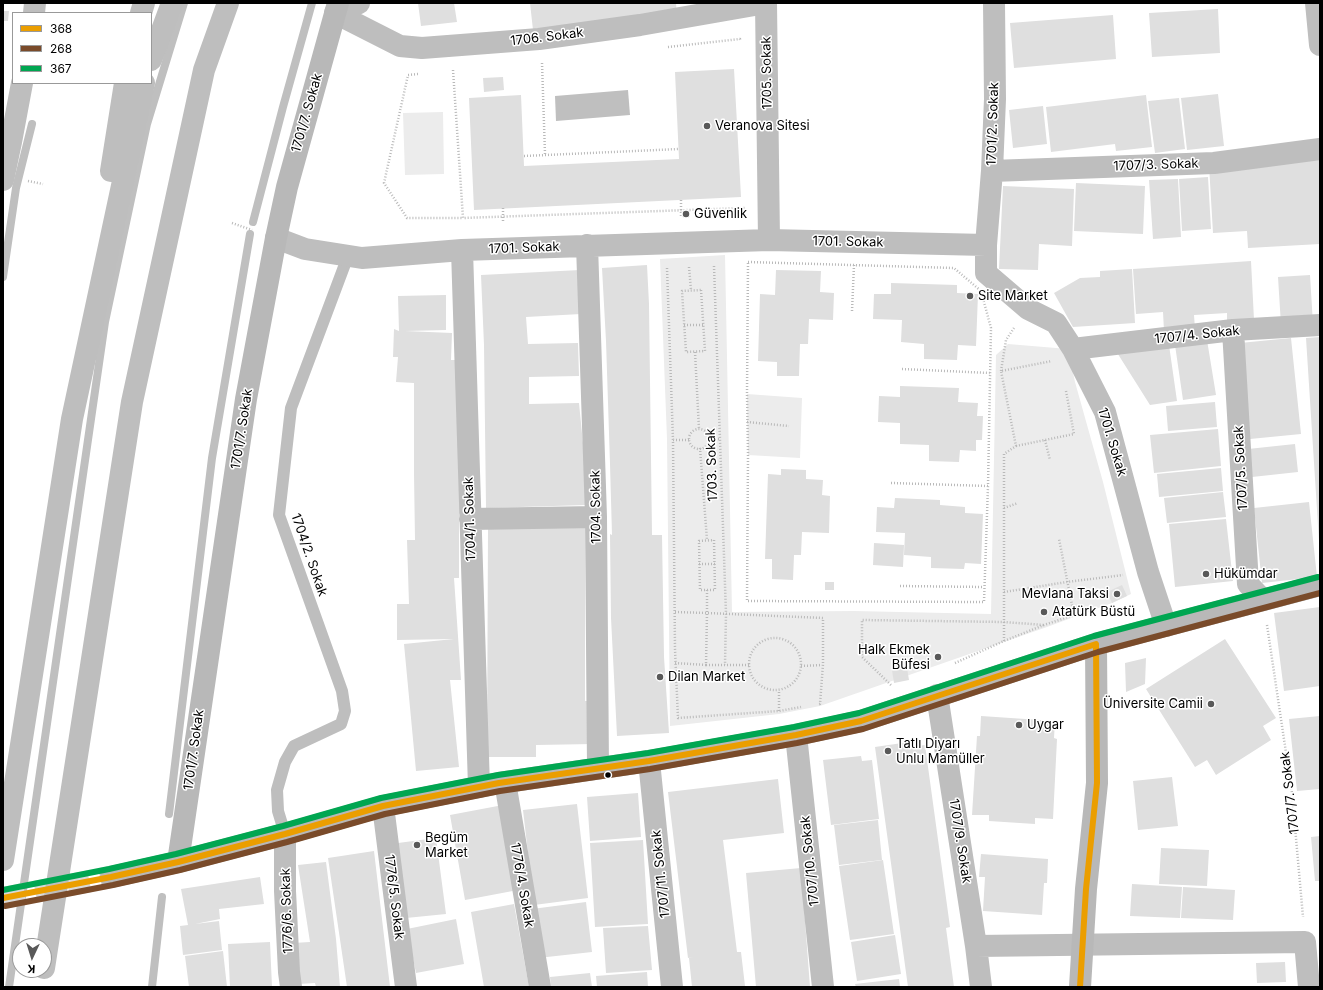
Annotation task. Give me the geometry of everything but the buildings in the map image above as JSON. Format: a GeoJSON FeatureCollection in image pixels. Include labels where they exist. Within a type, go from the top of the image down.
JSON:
{"type":"FeatureCollection","features":[{"type":"Feature","properties":{"kind":"main road"},"geometry":{"type":"LineString","coordinates":[[152,57],[172,3]]}},
{"type":"Feature","properties":{"kind":"main road"},"geometry":{"type":"LineString","coordinates":[[49,938],[132,402],[204,70],[228,3]]}},
{"type":"Feature","properties":{"kind":"main road"},"geometry":{"type":"LineString","coordinates":[[336,8],[358,3]]}},
{"type":"Feature","properties":{"kind":"main road","name":"1706. Sokak"},"geometry":{"type":"LineString","coordinates":[[336,8],[400,46],[422,48],[539,39],[640,25],[766,3]]}},
{"type":"Feature","properties":{"kind":"main road","name":"1705. Sokak"},"geometry":{"type":"LineString","coordinates":[[766,3],[769,240]]}},
{"type":"Feature","properties":{"kind":"main road","name":"1701/2. Sokak"},"geometry":{"type":"LineString","coordinates":[[986,245],[992,171],[995,99],[994,3]]}},
{"type":"Feature","properties":{"kind":"main road"},"geometry":{"type":"LineString","coordinates":[[1316,3],[1320,45]]}},
{"type":"Feature","properties":{"kind":"main road"},"geometry":{"type":"LineString","coordinates":[[3,180],[22,84]]}},
{"type":"Feature","properties":{"kind":"main road"},"geometry":{"type":"LineString","coordinates":[[3,860],[125,84]]}},
{"type":"Feature","properties":{"kind":"main road"},"geometry":{"type":"LineString","coordinates":[[72,419],[144,84]]}},
{"type":"Feature","properties":{"kind":"main road","name":"1707/3. Sokak"},"geometry":{"type":"LineString","coordinates":[[992,171],[1214,163],[1320,149]]}},
{"type":"Feature","properties":{"kind":"main road","name":"1701. Sokak"},"geometry":{"type":"LineString","coordinates":[[276,238],[305,249],[362,258],[462,250],[769,240],[986,245],[986,273],[1028,309],[1056,323],[1073,349],[1105,412],[1148,572],[1166,626]]}},
{"type":"Feature","properties":{"kind":"main road","name":"1704. Sokak"},"geometry":{"type":"LineString","coordinates":[[587,245],[596,517],[598,768]]}},
{"type":"Feature","properties":{"kind":"main road","name":"1704/1. Sokak"},"geometry":{"type":"LineString","coordinates":[[462,250],[479,787]]}},
{"type":"Feature","properties":{"kind":"main road","name":"1707/4. Sokak"},"geometry":{"type":"LineString","coordinates":[[1073,349],[1233,330],[1320,325]]}},
{"type":"Feature","properties":{"kind":"main road","name":"1707/5. Sokak"},"geometry":{"type":"LineString","coordinates":[[1233,330],[1248,584],[1263,600]]}},
{"type":"Feature","properties":{"kind":"main road"},"geometry":{"type":"LineString","coordinates":[[470,519],[596,517]]}},
{"type":"Feature","properties":{"kind":"main road","name":"1707/9. Sokak"},"geometry":{"type":"LineString","coordinates":[[937,695],[981,987]]}},
{"type":"Feature","properties":{"kind":"main road","name":"1707/10. Sokak"},"geometry":{"type":"LineString","coordinates":[[796,735],[823,987]]}},
{"type":"Feature","properties":{"kind":"main road","name":"1707/11. Sokak"},"geometry":{"type":"LineString","coordinates":[[649,761],[672,987]]}},
{"type":"Feature","properties":{"kind":"main road","name":"1776/4. Sokak"},"geometry":{"type":"LineString","coordinates":[[504,782],[540,987]]}},
{"type":"Feature","properties":{"kind":"main road","name":"1776/5. Sokak"},"geometry":{"type":"LineString","coordinates":[[383,806],[406,987]]}},
{"type":"Feature","properties":{"kind":"main road","name":"1776/6. Sokak"},"geometry":{"type":"LineString","coordinates":[[285,834],[285,891],[291,987]]}},
{"type":"Feature","properties":{"kind":"main road"},"geometry":{"type":"LineString","coordinates":[[976,946],[1305,942],[1309,987]]}},
{"type":"Feature","properties":{"kind":"street","name":"1701/7. Sokak"},"geometry":{"type":"LineString","coordinates":[[178,862],[246,399],[287,187],[336,8]]}},
{"type":"Feature","properties":{"kind":"street"},"geometry":{"type":"LineString","coordinates":[[111,877],[178,862],[383,806],[504,782],[649,761],[796,735],[861,721],[1096,644],[1320,585]]}},
{"type":"Feature","properties":{"kind":"street"},"geometry":{"type":"LineString","coordinates":[[1080,987],[1082,945],[1098,783],[1096,644]]}},
{"type":"Feature","properties":{"kind":"lane","name":"1704/2. Sokak"},"geometry":{"type":"LineString","coordinates":[[285,834],[278,811],[277,790],[285,762],[294,746],[341,724],[345,711],[342,692],[279,516],[291,408],[348,256]]}},
{"type":"Feature","properties":{"kind":"path"},"geometry":{"type":"LineString","coordinates":[[666,47],[740,39],[740,46]]}},
{"type":"Feature","properties":{"kind":"path"},"geometry":{"type":"LineString","coordinates":[[542,60],[545,154]]}},
{"type":"Feature","properties":{"kind":"path"},"geometry":{"type":"LineString","coordinates":[[453,69],[463,218]]}},
{"type":"Feature","properties":{"kind":"path"},"geometry":{"type":"LineString","coordinates":[[445,70],[460,69]]}},
{"type":"Feature","properties":{"kind":"path"},"geometry":{"type":"LineString","coordinates":[[423,73],[408,75],[384,183],[407,218],[503,217],[747,208]]}},
{"type":"Feature","properties":{"kind":"path"},"geometry":{"type":"LineString","coordinates":[[524,156],[679,149]]}},
{"type":"Feature","properties":{"kind":"path"},"geometry":{"type":"LineString","coordinates":[[30,181],[43,184]]}},
{"type":"Feature","properties":{"kind":"path"},"geometry":{"type":"LineString","coordinates":[[680,200],[681,217]]}},
{"type":"Feature","properties":{"kind":"path"},"geometry":{"type":"LineString","coordinates":[[503,208],[503,223]]}},
{"type":"Feature","properties":{"kind":"path"},"geometry":{"type":"LineString","coordinates":[[748,262],[854,265],[954,268],[981,291],[991,328],[984,602],[747,601],[748,262]]}},
{"type":"Feature","properties":{"kind":"path","name":"1703. Sokak"},"geometry":{"type":"LineString","coordinates":[[714,264],[726,614],[725,665]]}},
{"type":"Feature","properties":{"kind":"path"},"geometry":{"type":"LineString","coordinates":[[852,311],[854,265]]}},
{"type":"Feature","properties":{"kind":"path"},"geometry":{"type":"LineString","coordinates":[[689,266],[691,290]]}},
{"type":"Feature","properties":{"kind":"path"},"geometry":{"type":"LineString","coordinates":[[667,267],[673,440],[675,663],[678,718],[779,711],[806,706]]}},
{"type":"Feature","properties":{"kind":"path"},"geometry":{"type":"LineString","coordinates":[[691,290],[701,290],[705,351],[686,352],[682,291],[691,290]]}},
{"type":"Feature","properties":{"kind":"path"},"geometry":{"type":"LineString","coordinates":[[1016,446],[1001,371],[1006,340],[1028,309]]}},
{"type":"Feature","properties":{"kind":"path"},"geometry":{"type":"LineString","coordinates":[[684,325],[703,325]]}},
{"type":"Feature","properties":{"kind":"path"},"geometry":{"type":"LineString","coordinates":[[1001,371],[1060,360],[1073,349]]}},
{"type":"Feature","properties":{"kind":"path"},"geometry":{"type":"LineString","coordinates":[[695,352],[699,429]]}},
{"type":"Feature","properties":{"kind":"path"},"geometry":{"type":"LineString","coordinates":[[902,369],[990,373]]}},
{"type":"Feature","properties":{"kind":"path"},"geometry":{"type":"LineString","coordinates":[[1004,641],[1004,454],[1016,446],[1074,434],[1066,390]]}},
{"type":"Feature","properties":{"kind":"path"},"geometry":{"type":"LineString","coordinates":[[747,422],[789,426]]}},
{"type":"Feature","properties":{"kind":"path"},"geometry":{"type":"LineString","coordinates":[[696,429],[699,429],[705,431],[709,439],[705,447],[697,448],[692,445],[689,440],[691,433],[696,429]]}},
{"type":"Feature","properties":{"kind":"path"},"geometry":{"type":"LineString","coordinates":[[709,439],[721,439]]}},
{"type":"Feature","properties":{"kind":"path"},"geometry":{"type":"LineString","coordinates":[[673,440],[689,440]]}},
{"type":"Feature","properties":{"kind":"path"},"geometry":{"type":"LineString","coordinates":[[1045,440],[1050,460]]}},
{"type":"Feature","properties":{"kind":"path"},"geometry":{"type":"LineString","coordinates":[[700,448],[707,540]]}},
{"type":"Feature","properties":{"kind":"path"},"geometry":{"type":"LineString","coordinates":[[891,483],[988,486]]}},
{"type":"Feature","properties":{"kind":"path"},"geometry":{"type":"LineString","coordinates":[[1004,508],[1018,503]]}},
{"type":"Feature","properties":{"kind":"path"},"geometry":{"type":"LineString","coordinates":[[953,664],[1004,641],[1074,615],[1059,539]]}},
{"type":"Feature","properties":{"kind":"path"},"geometry":{"type":"LineString","coordinates":[[707,540],[714,540],[715,590],[700,590],[699,541],[707,540]]}},
{"type":"Feature","properties":{"kind":"path"},"geometry":{"type":"LineString","coordinates":[[699,564],[715,564]]}},
{"type":"Feature","properties":{"kind":"path"},"geometry":{"type":"LineString","coordinates":[[1004,592],[1067,582],[1148,572]]}},
{"type":"Feature","properties":{"kind":"path"},"geometry":{"type":"LineString","coordinates":[[900,586],[984,587]]}},
{"type":"Feature","properties":{"kind":"path"},"geometry":{"type":"LineString","coordinates":[[706,665],[707,590]]}},
{"type":"Feature","properties":{"kind":"path","name":"1707/7. Sokak"},"geometry":{"type":"LineString","coordinates":[[1263,600],[1292,792],[1305,942]]}},
{"type":"Feature","properties":{"kind":"path"},"geometry":{"type":"LineString","coordinates":[[675,612],[823,618],[823,664],[820,704],[813,705]]}},
{"type":"Feature","properties":{"kind":"path"},"geometry":{"type":"LineString","coordinates":[[896,691],[862,657],[862,620],[1004,622],[1044,625]]}},
{"type":"Feature","properties":{"kind":"path"},"geometry":{"type":"LineString","coordinates":[[776,639],[784,640],[797,650],[801,666],[799,675],[794,682],[788,687],[779,690],[765,688],[758,684],[750,672],[751,656],[754,649],[768,640],[776,639]]}},
{"type":"Feature","properties":{"kind":"path"},"geometry":{"type":"LineString","coordinates":[[675,663],[706,665],[750,664]]}},
{"type":"Feature","properties":{"kind":"path"},"geometry":{"type":"LineString","coordinates":[[801,666],[823,664]]}},
{"type":"Feature","properties":{"kind":"path"},"geometry":{"type":"LineString","coordinates":[[779,690],[779,711]]}},
{"type":"Feature","properties":{"kind":"shaded area"},"geometry":{"type":"Polygon","coordinates":[[[628,90],[630,115],[556,121],[555,96],[628,90]]]}},
{"type":"Feature","properties":{"kind":"shaded area"},"geometry":{"type":"Polygon","coordinates":[[[443,112],[444,174],[405,175],[403,113],[443,112]]]}},
{"type":"Feature","properties":{"kind":"shaded area"},"geometry":{"type":"Polygon","coordinates":[[[725,255],[732,612],[854,611],[991,614],[996,355],[1008,344],[1068,349],[1075,382],[1103,482],[1131,594],[1112,603],[1047,627],[820,706],[779,714],[670,726],[667,439],[660,259],[725,255]]]}},
{"type":"Feature","properties":{"kind":"shaded area"},"geometry":{"type":"Polygon","coordinates":[[[747,394],[802,398],[800,458],[748,455],[747,394]]]}},
{"type":"Feature","properties":{"kind":"waterway"},"geometry":{"type":"LineString","coordinates":[[9,987],[105,322],[147,124],[184,3]]}},
{"type":"Feature","properties":{"kind":"waterway"},"geometry":{"type":"LineString","coordinates":[[253,222],[312,3]]}},
{"type":"Feature","properties":{"kind":"waterway"},"geometry":{"type":"LineString","coordinates":[[3,277],[16,188],[32,124]]}},
{"type":"Feature","properties":{"kind":"waterway"},"geometry":{"type":"LineString","coordinates":[[169,814],[212,458],[250,234]]}},
{"type":"Feature","properties":{"kind":"waterway"},"geometry":{"type":"LineString","coordinates":[[152,987],[162,897]]}},
{"type":"Feature","properties":{"kind":"tunnel"},"geometry":{"type":"LineString","coordinates":[[3,898],[111,877]]}},
{"type":"Feature","properties":{"kind":"transit line","name":"367"},"geometry":{"type":"LineString","coordinates":[[3,890],[176,854],[381,798],[498,775],[648,753],[794,727],[859,713],[1094,636],[1318,577]]}},
{"type":"Feature","properties":{"kind":"transit line","name":"268"},"geometry":{"type":"LineString","coordinates":[[5,906],[180,870],[385,814],[500,791],[650,769],[797,743],[863,729],[1098,652],[1320,593]]}},
{"type":"Feature","properties":{"kind":"transit line","name":"368"},"geometry":{"type":"LineString","coordinates":[[3,898],[178,862],[383,806],[499,783],[649,761],[796,735],[861,721],[1096,644],[1097,783],[1086,889],[1080,987]]}},
{"type":"Feature","properties":{"kind":"place","name":"Veranova Sitesi"},"geometry":{"type":"Point","coordinates":[707,126]}},
{"type":"Feature","properties":{"kind":"place","name":"Güvenlik"},"geometry":{"type":"Point","coordinates":[686,214]}},
{"type":"Feature","properties":{"kind":"place","name":"Site Market"},"geometry":{"type":"Point","coordinates":[970,296]}},
{"type":"Feature","properties":{"kind":"place","name":"Hükümdar"},"geometry":{"type":"Point","coordinates":[1206,574]}},
{"type":"Feature","properties":{"kind":"place","name":"Mevlana Taksi"},"geometry":{"type":"Point","coordinates":[1117,594]}},
{"type":"Feature","properties":{"kind":"place","name":"Atatürk Büstü"},"geometry":{"type":"Point","coordinates":[1044,612]}},
{"type":"Feature","properties":{"kind":"place","name":"Halk Ekmek Büfesi"},"geometry":{"type":"Point","coordinates":[938,657]}},
{"type":"Feature","properties":{"kind":"place","name":"Dilan Market"},"geometry":{"type":"Point","coordinates":[660,677]}},
{"type":"Feature","properties":{"kind":"place","name":"Üniversite Camii"},"geometry":{"type":"Point","coordinates":[1211,704]}},
{"type":"Feature","properties":{"kind":"place","name":"Uygar"},"geometry":{"type":"Point","coordinates":[1019,725]}},
{"type":"Feature","properties":{"kind":"place","name":"Tatlı Diyarı Unlu Mamüller"},"geometry":{"type":"Point","coordinates":[888,751]}},
{"type":"Feature","properties":{"kind":"place","name":"Begüm Market"},"geometry":{"type":"Point","coordinates":[417,845]}}]}
